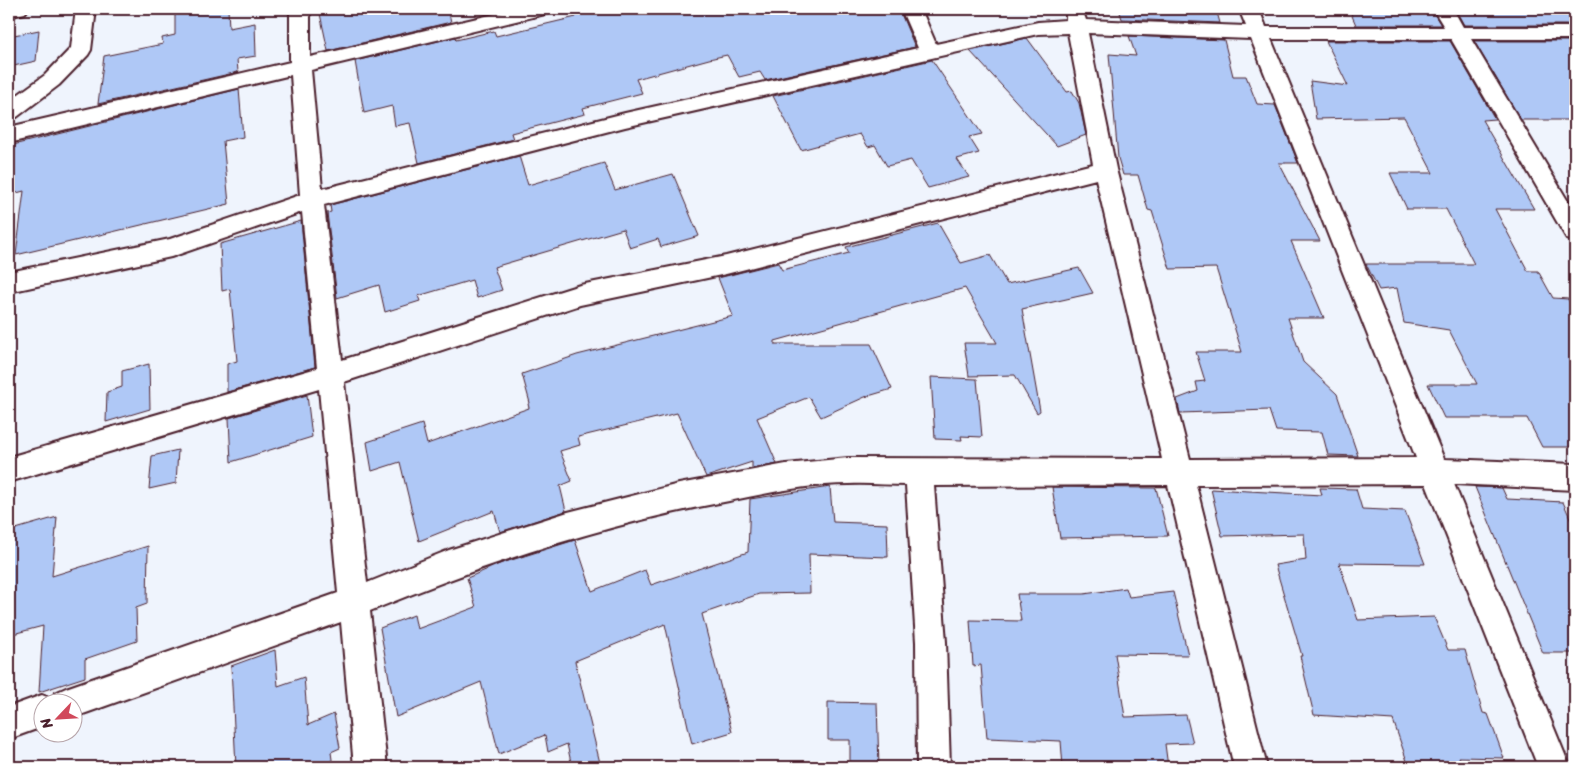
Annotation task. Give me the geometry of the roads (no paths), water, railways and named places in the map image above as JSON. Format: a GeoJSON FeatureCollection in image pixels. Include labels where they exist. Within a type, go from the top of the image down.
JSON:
{"type":"FeatureCollection","features":[{"type":"Feature","properties":{"kind":"street"},"geometry":{"type":"LineString","coordinates":[[9,10],[18,9]]}},
{"type":"Feature","properties":{"kind":"street"},"geometry":{"type":"LineString","coordinates":[[9,112],[52,80],[81,50],[86,9]]}},
{"type":"Feature","properties":{"kind":"street"},"geometry":{"type":"LineString","coordinates":[[300,9],[300,65],[312,200],[371,767]]}},
{"type":"Feature","properties":{"kind":"street"},"geometry":{"type":"LineString","coordinates":[[9,135],[541,9]]}},
{"type":"Feature","properties":{"kind":"street"},"geometry":{"type":"LineString","coordinates":[[911,9],[929,51]]}},
{"type":"Feature","properties":{"kind":"street"},"geometry":{"type":"LineString","coordinates":[[1249,9],[1554,767]]}},
{"type":"Feature","properties":{"kind":"street"},"geometry":{"type":"LineString","coordinates":[[1442,9],[1458,32],[1575,233]]}},
{"type":"Feature","properties":{"kind":"street"},"geometry":{"type":"LineString","coordinates":[[1076,18],[1105,169],[1251,767]]}},
{"type":"Feature","properties":{"kind":"street"},"geometry":{"type":"LineString","coordinates":[[9,282],[171,248],[312,200],[625,120],[1076,18],[1259,33],[1575,33]]}},
{"type":"Feature","properties":{"kind":"street"},"geometry":{"type":"LineString","coordinates":[[9,470],[330,375],[580,295],[726,265],[1105,169]]}},
{"type":"Feature","properties":{"kind":"street"},"geometry":{"type":"LineString","coordinates":[[82,698],[353,603],[449,564],[568,525],[679,497],[786,477],[848,471],[1434,471],[1575,477]]}},
{"type":"Feature","properties":{"kind":"street"},"geometry":{"type":"LineString","coordinates":[[919,472],[931,642],[934,767]]}},
{"type":"Feature","properties":{"kind":"street"},"geometry":{"type":"LineString","coordinates":[[9,723],[32,715]]}}]}
